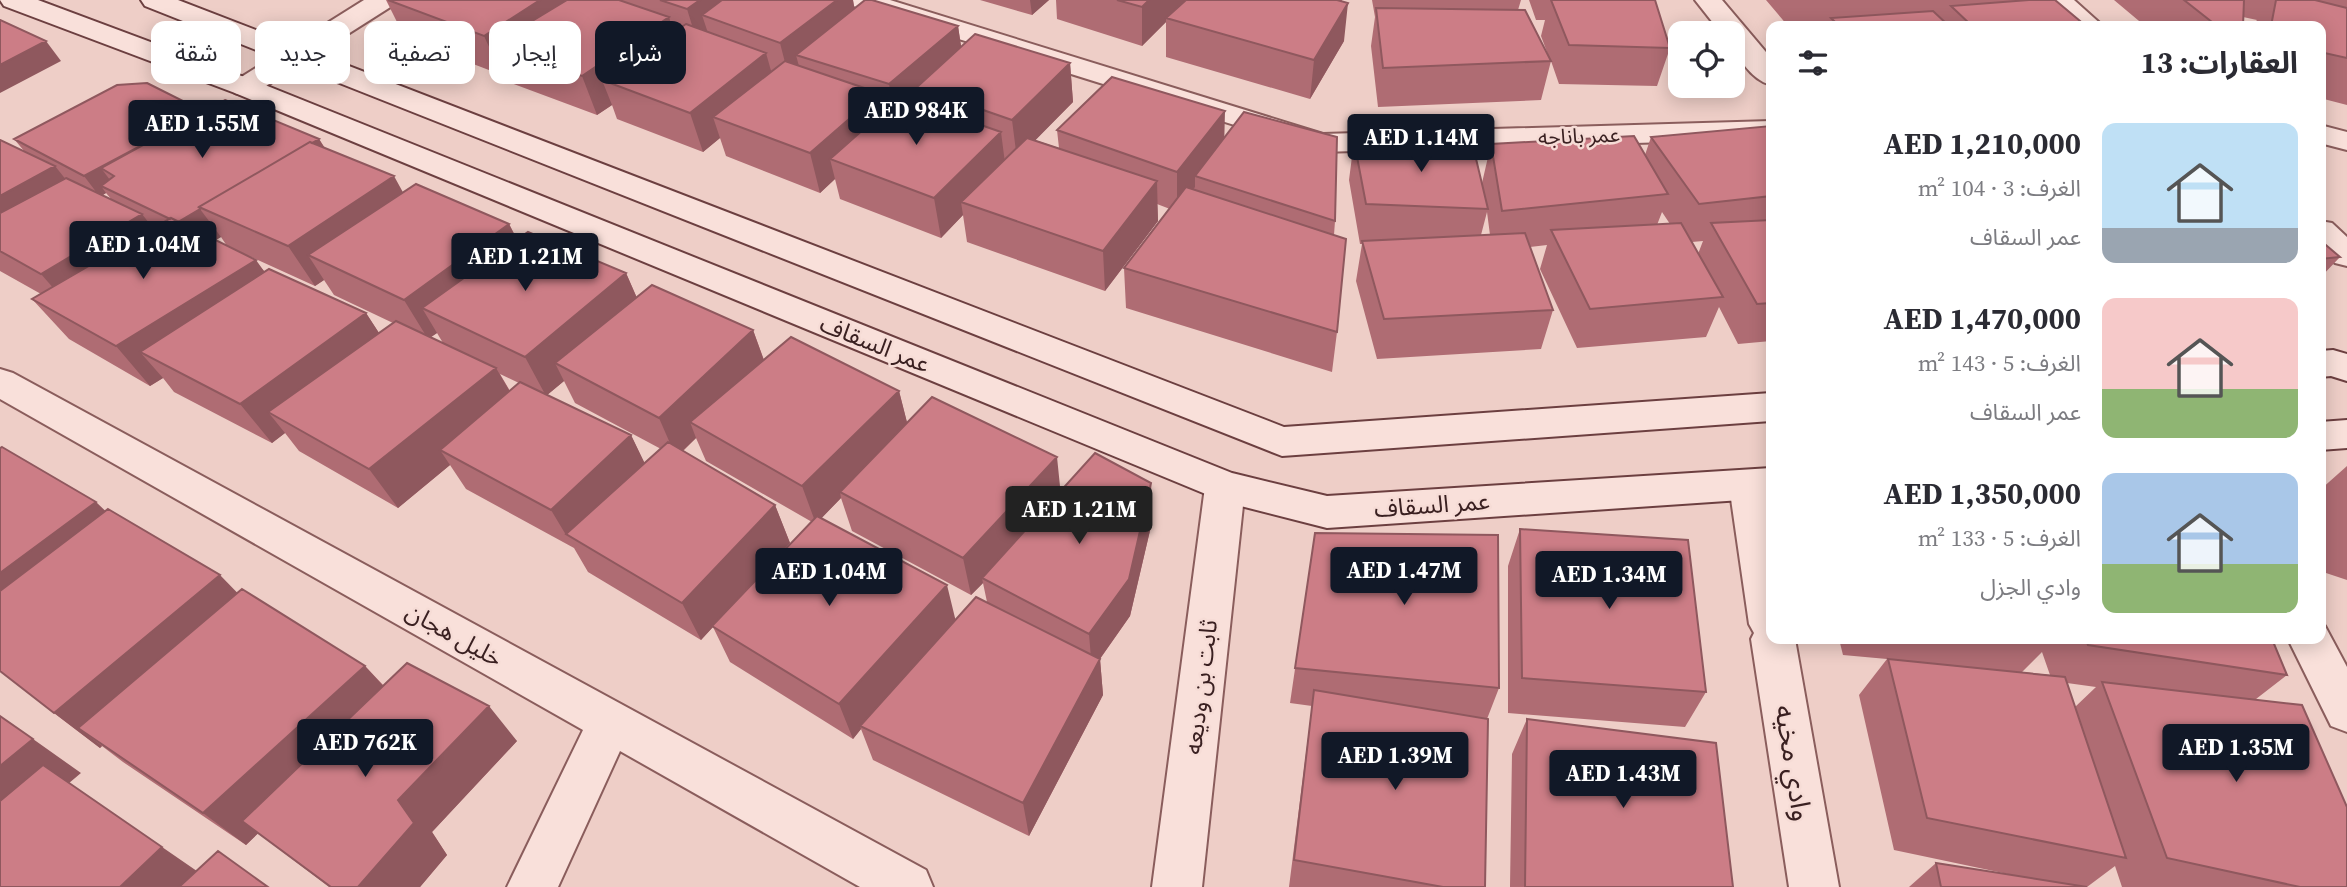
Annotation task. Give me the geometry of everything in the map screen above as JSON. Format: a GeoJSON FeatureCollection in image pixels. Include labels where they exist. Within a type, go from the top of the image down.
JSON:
{"type":"FeatureCollection","features":[{"type":"Feature","properties":{"kind":"street","name":"عمر السقاف"},"geometry":{"type":"LineString","coordinates":[[13,0],[245,87],[1225,487],[1327,512],[1760,484]]}},
{"type":"Feature","properties":{"kind":"street"},"geometry":{"type":"LineString","coordinates":[[154,0],[255,39]]}},
{"type":"Feature","properties":{"kind":"street"},"geometry":{"type":"LineString","coordinates":[[350,21],[383,0]]}},
{"type":"Feature","properties":{"kind":"street","name":"عمر باناجه"},"geometry":{"type":"LineString","coordinates":[[862,0],[1321,143],[1766,130]]}},
{"type":"Feature","properties":{"kind":"street"},"geometry":{"type":"LineString","coordinates":[[1708,0],[1766,70]]}},
{"type":"Feature","properties":{"kind":"street"},"geometry":{"type":"LineString","coordinates":[[2058,0],[2083,21]]}},
{"type":"Feature","properties":{"kind":"street"},"geometry":{"type":"LineString","coordinates":[[350,76],[1282,442],[1766,407]]}},
{"type":"Feature","properties":{"kind":"street"},"geometry":{"type":"LineString","coordinates":[[245,87],[255,81]]}},
{"type":"Feature","properties":{"kind":"street"},"geometry":{"type":"LineString","coordinates":[[2326,136],[2347,141]]}},
{"type":"Feature","properties":{"kind":"street"},"geometry":{"type":"LineString","coordinates":[[2326,236],[2347,255]]}},
{"type":"Feature","properties":{"kind":"street"},"geometry":{"type":"LineString","coordinates":[[2326,364],[2333,363],[2347,368]]}},
{"type":"Feature","properties":{"kind":"street","name":"خليل هجان"},"geometry":{"type":"LineString","coordinates":[[0,382],[908,887]]}},
{"type":"Feature","properties":{"kind":"street"},"geometry":{"type":"LineString","coordinates":[[2326,436],[2347,434]]}},
{"type":"Feature","properties":{"kind":"street"},"geometry":{"type":"LineString","coordinates":[[1760,484],[1766,560]]}},
{"type":"Feature","properties":{"kind":"street","name":"ثابت بن وديعه"},"geometry":{"type":"LineString","coordinates":[[1177,887],[1225,487]]}},
{"type":"Feature","properties":{"kind":"street","name":"وادي مخيه"},"geometry":{"type":"LineString","coordinates":[[1774,644],[1814,887]]}},
{"type":"Feature","properties":{"kind":"street"},"geometry":{"type":"LineString","coordinates":[[2313,644],[2347,712]]}},
{"type":"Feature","properties":{"kind":"street"},"geometry":{"type":"LineString","coordinates":[[532,887],[610,722]]}},
{"type":"Feature","properties":{"kind":"building"},"geometry":{"type":"Polygon","coordinates":[[[388,0],[540,0],[507,21],[489,21],[489,33],[484,36],[475,33],[475,21],[444,21],[388,0]]]}},
{"type":"Feature","properties":{"kind":"building"},"geometry":{"type":"Polygon","coordinates":[[[567,0],[619,0],[669,17],[663,21],[595,21],[595,67],[582,76],[581,21],[532,21],[567,0]]]}},
{"type":"Feature","properties":{"kind":"building"},"geometry":{"type":"Polygon","coordinates":[[[660,0],[700,0],[687,9],[660,0]]]}},
{"type":"Feature","properties":{"kind":"building"},"geometry":{"type":"Polygon","coordinates":[[[722,0],[837,0],[780,43],[702,15],[722,0]]]}},
{"type":"Feature","properties":{"kind":"building"},"geometry":{"type":"Polygon","coordinates":[[[865,0],[958,26],[889,84],[796,55],[865,0]]]}},
{"type":"Feature","properties":{"kind":"building"},"geometry":{"type":"Polygon","coordinates":[[[1117,0],[1149,0],[1142,7],[1117,0]]]}},
{"type":"Feature","properties":{"kind":"building"},"geometry":{"type":"Polygon","coordinates":[[[1186,0],[1337,0],[1348,3],[1314,60],[1166,18],[1186,0]]]}},
{"type":"Feature","properties":{"kind":"building"},"geometry":{"type":"Polygon","coordinates":[[[1551,0],[1655,0],[1668,42],[1668,48],[1569,45],[1551,0]]]}},
{"type":"Feature","properties":{"kind":"building"},"geometry":{"type":"Polygon","coordinates":[[[2055,0],[2080,21],[1967,21],[1951,6],[2055,0]]]}},
{"type":"Feature","properties":{"kind":"building"},"geometry":{"type":"Polygon","coordinates":[[[2184,0],[2244,0],[2243,21],[2211,21],[2184,0]]]}},
{"type":"Feature","properties":{"kind":"building"},"geometry":{"type":"Polygon","coordinates":[[[2276,0],[2315,0],[2347,8],[2347,58],[2326,53],[2326,21],[2272,21],[2276,0]]]}},
{"type":"Feature","properties":{"kind":"building"},"geometry":{"type":"Polygon","coordinates":[[[1376,8],[1525,10],[1551,61],[1383,68],[1376,8]]]}},
{"type":"Feature","properties":{"kind":"building"},"geometry":{"type":"Polygon","coordinates":[[[1933,11],[1944,21],[1834,21],[1831,18],[1933,11]]]}},
{"type":"Feature","properties":{"kind":"building"},"geometry":{"type":"Polygon","coordinates":[[[0,20],[46,41],[0,65],[0,20]]]}},
{"type":"Feature","properties":{"kind":"building"},"geometry":{"type":"Polygon","coordinates":[[[686,24],[766,53],[690,113],[613,84],[686,84],[686,24]]]}},
{"type":"Feature","properties":{"kind":"building"},"geometry":{"type":"Polygon","coordinates":[[[975,34],[1070,63],[1012,120],[917,87],[975,34]]]}},
{"type":"Feature","properties":{"kind":"building"},"geometry":{"type":"Polygon","coordinates":[[[785,61],[879,93],[810,153],[713,117],[785,61]]]}},
{"type":"Feature","properties":{"kind":"building"},"geometry":{"type":"Polygon","coordinates":[[[1112,77],[1225,111],[1177,172],[1057,130],[1112,77]]]}},
{"type":"Feature","properties":{"kind":"building"},"geometry":{"type":"Polygon","coordinates":[[[147,83],[195,107],[193,118],[84,176],[14,139],[117,85],[147,83]]]}},
{"type":"Feature","properties":{"kind":"building"},"geometry":{"type":"Polygon","coordinates":[[[900,97],[1001,132],[934,198],[830,159],[900,97]]]}},
{"type":"Feature","properties":{"kind":"building"},"geometry":{"type":"Polygon","coordinates":[[[225,100],[319,139],[199,207],[200,209],[178,222],[101,186],[114,176],[101,168],[225,100]]]}},
{"type":"Feature","properties":{"kind":"building"},"geometry":{"type":"Polygon","coordinates":[[[1244,112],[1337,137],[1335,221],[1195,176],[1244,112]]]}},
{"type":"Feature","properties":{"kind":"building"},"geometry":{"type":"Polygon","coordinates":[[[1766,126],[1766,197],[1699,204],[1651,137],[1766,126]]]}},
{"type":"Feature","properties":{"kind":"building"},"geometry":{"type":"Polygon","coordinates":[[[1634,136],[1668,194],[1502,211],[1491,144],[1634,136]]]}},
{"type":"Feature","properties":{"kind":"building"},"geometry":{"type":"Polygon","coordinates":[[[1027,138],[1157,181],[1103,251],[961,202],[1027,138]]]}},
{"type":"Feature","properties":{"kind":"building"},"geometry":{"type":"Polygon","coordinates":[[[0,140],[55,166],[0,196],[0,140]]]}},
{"type":"Feature","properties":{"kind":"building"},"geometry":{"type":"Polygon","coordinates":[[[1354,141],[1472,142],[1488,209],[1366,204],[1354,141]]]}},
{"type":"Feature","properties":{"kind":"building"},"geometry":{"type":"Polygon","coordinates":[[[310,142],[394,176],[288,246],[199,207],[310,142]]]}},
{"type":"Feature","properties":{"kind":"building"},"geometry":{"type":"Polygon","coordinates":[[[66,178],[142,214],[41,274],[0,251],[0,213],[66,178]]]}},
{"type":"Feature","properties":{"kind":"building"},"geometry":{"type":"Polygon","coordinates":[[[416,184],[509,224],[404,300],[308,255],[416,184]]]}},
{"type":"Feature","properties":{"kind":"building"},"geometry":{"type":"Polygon","coordinates":[[[1186,187],[1346,239],[1337,332],[1124,268],[1186,187]]]}},
{"type":"Feature","properties":{"kind":"building"},"geometry":{"type":"Polygon","coordinates":[[[171,218],[256,260],[116,346],[32,299],[171,218]]]}},
{"type":"Feature","properties":{"kind":"building"},"geometry":{"type":"Polygon","coordinates":[[[1766,220],[1766,303],[1757,304],[1711,223],[1766,220]]]}},
{"type":"Feature","properties":{"kind":"building"},"geometry":{"type":"Polygon","coordinates":[[[1681,223],[1723,297],[1590,309],[1551,230],[1681,223]]]}},
{"type":"Feature","properties":{"kind":"building"},"geometry":{"type":"Polygon","coordinates":[[[528,232],[626,273],[525,357],[422,308],[528,232]]]}},
{"type":"Feature","properties":{"kind":"building"},"geometry":{"type":"Polygon","coordinates":[[[1525,233],[1553,310],[1384,319],[1362,241],[1525,233]]]}},
{"type":"Feature","properties":{"kind":"building"},"geometry":{"type":"Polygon","coordinates":[[[2326,245],[2340,257],[2326,258],[2326,245]]]}},
{"type":"Feature","properties":{"kind":"building"},"geometry":{"type":"Polygon","coordinates":[[[269,269],[366,313],[240,404],[140,352],[269,269]]]}},
{"type":"Feature","properties":{"kind":"building"},"geometry":{"type":"Polygon","coordinates":[[[652,285],[753,330],[659,418],[555,363],[652,285]]]}},
{"type":"Feature","properties":{"kind":"building"},"geometry":{"type":"Polygon","coordinates":[[[396,321],[496,368],[369,469],[268,412],[396,321]]]}},
{"type":"Feature","properties":{"kind":"building"},"geometry":{"type":"Polygon","coordinates":[[[791,337],[899,391],[802,486],[690,422],[791,337]]]}},
{"type":"Feature","properties":{"kind":"building"},"geometry":{"type":"Polygon","coordinates":[[[520,382],[631,435],[551,510],[440,450],[520,382]]]}},
{"type":"Feature","properties":{"kind":"building"},"geometry":{"type":"Polygon","coordinates":[[[932,397],[1057,457],[963,558],[840,492],[932,397]]]}},
{"type":"Feature","properties":{"kind":"building"},"geometry":{"type":"Polygon","coordinates":[[[668,442],[775,505],[682,603],[566,534],[668,442]]]}},
{"type":"Feature","properties":{"kind":"building"},"geometry":{"type":"Polygon","coordinates":[[[0,448],[96,502],[0,573],[0,448]]]}},
{"type":"Feature","properties":{"kind":"building"},"geometry":{"type":"Polygon","coordinates":[[[1095,453],[1151,483],[1129,579],[1089,634],[982,578],[1095,453]]]}},
{"type":"Feature","properties":{"kind":"building"},"geometry":{"type":"Polygon","coordinates":[[[108,509],[220,575],[54,713],[0,671],[0,591],[108,509]]]}},
{"type":"Feature","properties":{"kind":"building"},"geometry":{"type":"Polygon","coordinates":[[[817,516],[947,585],[839,704],[712,626],[817,516]]]}},
{"type":"Feature","properties":{"kind":"building"},"geometry":{"type":"Polygon","coordinates":[[[1520,529],[1688,540],[1706,692],[1522,678],[1520,529]]]}},
{"type":"Feature","properties":{"kind":"building"},"geometry":{"type":"Polygon","coordinates":[[[1315,533],[1498,535],[1499,688],[1295,668],[1315,533]]]}},
{"type":"Feature","properties":{"kind":"building"},"geometry":{"type":"Polygon","coordinates":[[[242,589],[365,666],[203,813],[78,728],[242,589]]]}},
{"type":"Feature","properties":{"kind":"building"},"geometry":{"type":"Polygon","coordinates":[[[976,597],[1100,659],[1023,803],[860,726],[976,597]]]}},
{"type":"Feature","properties":{"kind":"building"},"geometry":{"type":"Polygon","coordinates":[[[2274,644],[2287,675],[2088,645],[2274,644]]]}},
{"type":"Feature","properties":{"kind":"building"},"geometry":{"type":"Polygon","coordinates":[[[1888,659],[2065,677],[2126,858],[1927,818],[1888,659]]]}},
{"type":"Feature","properties":{"kind":"building"},"geometry":{"type":"Polygon","coordinates":[[[407,663],[489,706],[398,800],[414,823],[358,887],[331,887],[242,821],[407,663]]]}},
{"type":"Feature","properties":{"kind":"building"},"geometry":{"type":"Polygon","coordinates":[[[2102,682],[2302,705],[2347,807],[2347,887],[2300,887],[2167,858],[2102,682]]]}},
{"type":"Feature","properties":{"kind":"building"},"geometry":{"type":"Polygon","coordinates":[[[1314,690],[1488,719],[1485,887],[1443,887],[1294,860],[1314,690]]]}},
{"type":"Feature","properties":{"kind":"building"},"geometry":{"type":"Polygon","coordinates":[[[0,716],[33,739],[0,766],[0,716]]]}},
{"type":"Feature","properties":{"kind":"building"},"geometry":{"type":"Polygon","coordinates":[[[1527,719],[1716,743],[1733,887],[1525,887],[1527,719]]]}},
{"type":"Feature","properties":{"kind":"building"},"geometry":{"type":"Polygon","coordinates":[[[43,765],[162,847],[120,887],[0,887],[0,801],[43,765]]]}},
{"type":"Feature","properties":{"kind":"building"},"geometry":{"type":"Polygon","coordinates":[[[218,851],[268,887],[179,887],[218,851]]]}},
{"type":"Feature","properties":{"kind":"building"},"geometry":{"type":"Polygon","coordinates":[[[1936,863],[2087,887],[1941,887],[1936,863]]]}}]}
